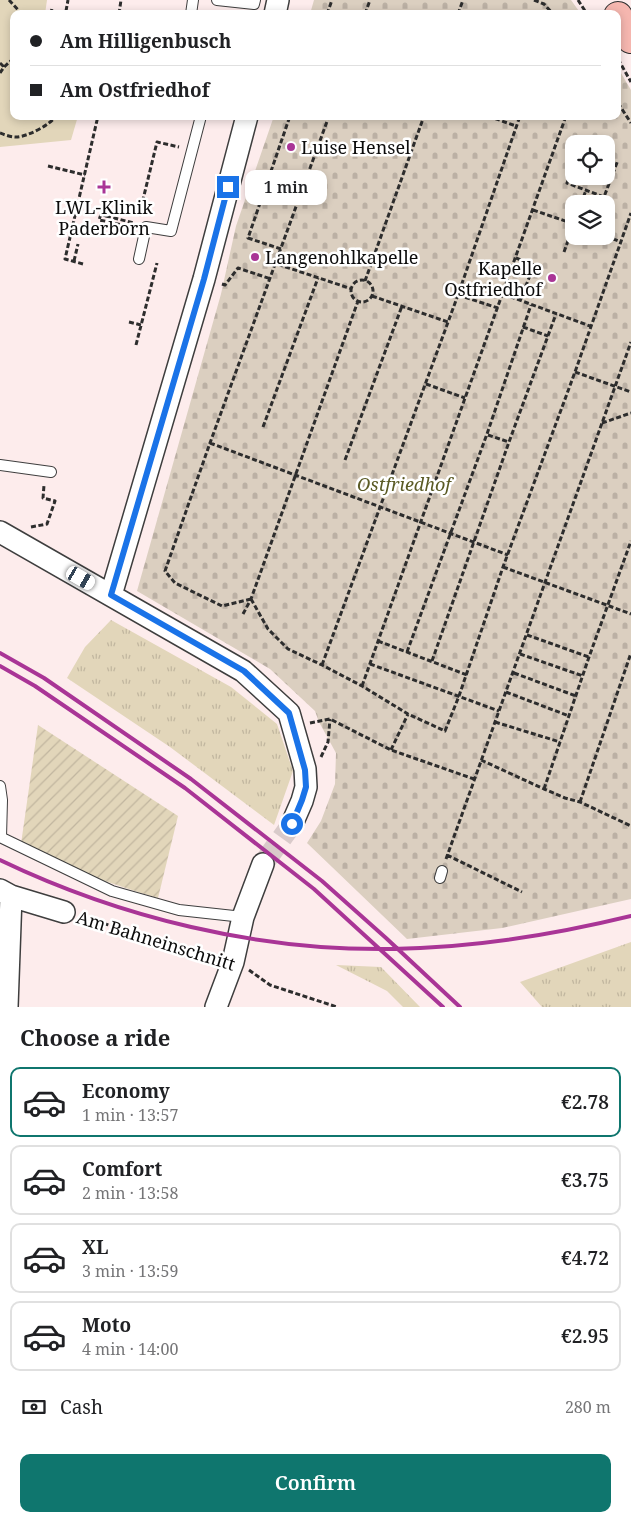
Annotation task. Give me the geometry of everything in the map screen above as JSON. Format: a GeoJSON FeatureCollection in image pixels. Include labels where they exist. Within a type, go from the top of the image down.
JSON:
{"type":"FeatureCollection","features":[{"type":"Feature","properties":{"kind":"main road"},"geometry":{"type":"LineString","coordinates":[[621,22],[631,39]]}},
{"type":"Feature","properties":{"kind":"street"},"geometry":{"type":"LineString","coordinates":[[111,595],[204,279],[246,120]]}},
{"type":"Feature","properties":{"kind":"street"},"geometry":{"type":"LineString","coordinates":[[0,532],[244,671],[289,713],[305,770],[306,787],[292,824]]}},
{"type":"Feature","properties":{"kind":"street"},"geometry":{"type":"LineString","coordinates":[[216,1007],[233,962],[242,917],[263,864]]}},
{"type":"Feature","properties":{"kind":"street"},"geometry":{"type":"LineString","coordinates":[[6,893],[6,1007]]}},
{"type":"Feature","properties":{"kind":"street","name":"Am Bahneinschnitt"},"geometry":{"type":"LineString","coordinates":[[6,893],[64,912]]}},
{"type":"Feature","properties":{"kind":"lane"},"geometry":{"type":"LineString","coordinates":[[218,0],[254,4],[255,0]]}},
{"type":"Feature","properties":{"kind":"lane"},"geometry":{"type":"LineString","coordinates":[[139,258],[146,227],[171,231],[200,120]]}},
{"type":"Feature","properties":{"kind":"lane"},"geometry":{"type":"LineString","coordinates":[[0,465],[51,472]]}},
{"type":"Feature","properties":{"kind":"lane"},"geometry":{"type":"LineString","coordinates":[[0,786],[2,800],[0,837],[112,891],[179,910],[242,917]]}},
{"type":"Feature","properties":{"kind":"path"},"geometry":{"type":"LineString","coordinates":[[9,0],[18,10]]}},
{"type":"Feature","properties":{"kind":"path"},"geometry":{"type":"LineString","coordinates":[[534,0],[544,4],[549,10]]}},
{"type":"Feature","properties":{"kind":"path"},"geometry":{"type":"LineString","coordinates":[[0,73],[10,62]]}},
{"type":"Feature","properties":{"kind":"path"},"geometry":{"type":"LineString","coordinates":[[0,63],[4,67]]}},
{"type":"Feature","properties":{"kind":"path"},"geometry":{"type":"LineString","coordinates":[[621,64],[631,82]]}},
{"type":"Feature","properties":{"kind":"path"},"geometry":{"type":"LineString","coordinates":[[621,108],[631,123]]}},
{"type":"Feature","properties":{"kind":"path"},"geometry":{"type":"LineString","coordinates":[[0,133],[16,138],[31,133],[53,120]]}},
{"type":"Feature","properties":{"kind":"path"},"geometry":{"type":"LineString","coordinates":[[83,264],[65,259],[97,120]]}},
{"type":"Feature","properties":{"kind":"path"},"geometry":{"type":"LineString","coordinates":[[281,250],[248,238],[289,120]]}},
{"type":"Feature","properties":{"kind":"path"},"geometry":{"type":"LineString","coordinates":[[250,598],[222,606],[176,583],[165,571],[328,120]]}},
{"type":"Feature","properties":{"kind":"path"},"geometry":{"type":"LineString","coordinates":[[365,281],[423,120]]}},
{"type":"Feature","properties":{"kind":"path"},"geometry":{"type":"LineString","coordinates":[[499,120],[516,126]]}},
{"type":"Feature","properties":{"kind":"path"},"geometry":{"type":"LineString","coordinates":[[322,665],[426,384],[518,120]]}},
{"type":"Feature","properties":{"kind":"path"},"geometry":{"type":"LineString","coordinates":[[362,686],[565,120]]}},
{"type":"Feature","properties":{"kind":"path"},"geometry":{"type":"LineString","coordinates":[[146,227],[137,225],[157,142],[192,151]]}},
{"type":"Feature","properties":{"kind":"path"},"geometry":{"type":"LineString","coordinates":[[570,185],[604,197],[618,160]]}},
{"type":"Feature","properties":{"kind":"path"},"geometry":{"type":"LineString","coordinates":[[48,166],[85,175]]}},
{"type":"Feature","properties":{"kind":"path"},"geometry":{"type":"LineString","coordinates":[[584,195],[586,190]]}},
{"type":"Feature","properties":{"kind":"path"},"geometry":{"type":"LineString","coordinates":[[106,216],[109,206]]}},
{"type":"Feature","properties":{"kind":"path"},"geometry":{"type":"LineString","coordinates":[[533,210],[565,221]]}},
{"type":"Feature","properties":{"kind":"path"},"geometry":{"type":"LineString","coordinates":[[250,598],[268,629],[288,649],[362,686],[408,714],[445,731],[631,213]]}},
{"type":"Feature","properties":{"kind":"path"},"geometry":{"type":"LineString","coordinates":[[128,221],[101,214],[99,220],[128,226]]}},
{"type":"Feature","properties":{"kind":"path"},"geometry":{"type":"LineString","coordinates":[[615,240],[621,242]]}},
{"type":"Feature","properties":{"kind":"path"},"geometry":{"type":"LineString","coordinates":[[74,262],[78,244]]}},
{"type":"Feature","properties":{"kind":"path"},"geometry":{"type":"LineString","coordinates":[[564,252],[566,245]]}},
{"type":"Feature","properties":{"kind":"path"},"geometry":{"type":"LineString","coordinates":[[516,258],[534,265],[520,301]]}},
{"type":"Feature","properties":{"kind":"path"},"geometry":{"type":"LineString","coordinates":[[271,262],[352,288]]}},
{"type":"Feature","properties":{"kind":"path"},"geometry":{"type":"LineString","coordinates":[[136,345],[157,263]]}},
{"type":"Feature","properties":{"kind":"path"},"geometry":{"type":"LineString","coordinates":[[223,284],[225,285],[238,268],[271,279]]}},
{"type":"Feature","properties":{"kind":"path"},"geometry":{"type":"LineString","coordinates":[[263,427],[318,278]]}},
{"type":"Feature","properties":{"kind":"path"},"geometry":{"type":"LineString","coordinates":[[365,281],[371,284],[372,296],[365,301],[358,301],[352,295],[352,288],[356,282],[365,281]]}},
{"type":"Feature","properties":{"kind":"path"},"geometry":{"type":"LineString","coordinates":[[502,294],[590,326]]}},
{"type":"Feature","properties":{"kind":"path"},"geometry":{"type":"LineString","coordinates":[[458,295],[498,308]]}},
{"type":"Feature","properties":{"kind":"path"},"geometry":{"type":"LineString","coordinates":[[372,296],[448,322]]}},
{"type":"Feature","properties":{"kind":"path"},"geometry":{"type":"LineString","coordinates":[[243,614],[358,301]]}},
{"type":"Feature","properties":{"kind":"path"},"geometry":{"type":"LineString","coordinates":[[407,652],[487,434],[531,305]]}},
{"type":"Feature","properties":{"kind":"path"},"geometry":{"type":"LineString","coordinates":[[345,460],[402,306]]}},
{"type":"Feature","properties":{"kind":"path"},"geometry":{"type":"LineString","coordinates":[[432,661],[556,314]]}},
{"type":"Feature","properties":{"kind":"path"},"geometry":{"type":"LineString","coordinates":[[129,322],[141,325]]}},
{"type":"Feature","properties":{"kind":"path"},"geometry":{"type":"LineString","coordinates":[[523,328],[548,336]]}},
{"type":"Feature","properties":{"kind":"path"},"geometry":{"type":"LineString","coordinates":[[441,874],[631,342]]}},
{"type":"Feature","properties":{"kind":"path"},"geometry":{"type":"LineString","coordinates":[[575,372],[631,392]]}},
{"type":"Feature","properties":{"kind":"path"},"geometry":{"type":"LineString","coordinates":[[426,384],[465,398]]}},
{"type":"Feature","properties":{"kind":"path"},"geometry":{"type":"LineString","coordinates":[[602,423],[631,413]]}},
{"type":"Feature","properties":{"kind":"path"},"geometry":{"type":"LineString","coordinates":[[487,434],[509,442]]}},
{"type":"Feature","properties":{"kind":"path"},"geometry":{"type":"LineString","coordinates":[[210,443],[508,555]]}},
{"type":"Feature","properties":{"kind":"path"},"geometry":{"type":"LineString","coordinates":[[22,544],[30,528],[47,524],[55,501],[42,498]]}},
{"type":"Feature","properties":{"kind":"path"},"geometry":{"type":"LineString","coordinates":[[544,789],[631,541]]}},
{"type":"Feature","properties":{"kind":"path"},"geometry":{"type":"LineString","coordinates":[[503,566],[631,614]]}},
{"type":"Feature","properties":{"kind":"path"},"geometry":{"type":"LineString","coordinates":[[527,635],[589,657]]}},
{"type":"Feature","properties":{"kind":"path"},"geometry":{"type":"LineString","coordinates":[[378,641],[466,674]]}},
{"type":"Feature","properties":{"kind":"path"},"geometry":{"type":"LineString","coordinates":[[580,802],[631,653]]}},
{"type":"Feature","properties":{"kind":"path"},"geometry":{"type":"LineString","coordinates":[[520,654],[583,676]]}},
{"type":"Feature","properties":{"kind":"path"},"geometry":{"type":"LineString","coordinates":[[370,664],[499,711]]}},
{"type":"Feature","properties":{"kind":"path"},"geometry":{"type":"LineString","coordinates":[[514,673],[576,696]]}},
{"type":"Feature","properties":{"kind":"path"},"geometry":{"type":"LineString","coordinates":[[506,692],[569,716]]}},
{"type":"Feature","properties":{"kind":"path"},"geometry":{"type":"LineString","coordinates":[[391,750],[408,714]]}},
{"type":"Feature","properties":{"kind":"path"},"geometry":{"type":"LineString","coordinates":[[305,770],[318,766],[328,742],[330,719],[391,750],[474,779]]}},
{"type":"Feature","properties":{"kind":"path"},"geometry":{"type":"LineString","coordinates":[[495,722],[560,742]]}},
{"type":"Feature","properties":{"kind":"path"},"geometry":{"type":"LineString","coordinates":[[481,760],[631,826]]}},
{"type":"Feature","properties":{"kind":"path"},"geometry":{"type":"LineString","coordinates":[[447,854],[522,892]]}},
{"type":"Feature","properties":{"kind":"path","name":"Am Bahneinschnitt"},"geometry":{"type":"LineString","coordinates":[[64,912],[233,962],[270,985],[337,1007]]}},
{"type":"Feature","properties":{"kind":"green space"},"geometry":{"type":"Polygon","coordinates":[[[0,0],[47,0],[46,10],[10,10],[10,120],[77,120],[71,140],[0,147],[0,0]]]}},
{"type":"Feature","properties":{"kind":"green space"},"geometry":{"type":"Polygon","coordinates":[[[314,0],[571,0],[578,10],[311,10],[314,0]]]}},
{"type":"Feature","properties":{"kind":"green space","name":"Ostfriedhof"},"geometry":{"type":"Polygon","coordinates":[[[621,73],[631,90],[631,899],[502,928],[407,939],[307,843],[321,821],[335,784],[336,753],[315,711],[270,669],[137,591],[221,294],[236,226],[273,120],[621,120],[621,73]]]}},
{"type":"Feature","properties":{"kind":"green space"},"geometry":{"type":"Polygon","coordinates":[[[111,620],[231,687],[277,724],[293,771],[274,825],[170,747],[67,678],[85,647],[111,620]]]}},
{"type":"Feature","properties":{"kind":"green space"},"geometry":{"type":"Polygon","coordinates":[[[38,725],[178,816],[158,898],[88,875],[54,861],[21,844],[38,725]]]}},
{"type":"Feature","properties":{"kind":"green space"},"geometry":{"type":"Polygon","coordinates":[[[631,942],[631,1007],[542,1007],[520,982],[631,942]]]}},
{"type":"Feature","properties":{"kind":"green space"},"geometry":{"type":"Polygon","coordinates":[[[336,965],[381,967],[420,1007],[403,1007],[387,991],[336,965]]]}},
{"type":"Feature","properties":{"kind":"tunnel"},"geometry":{"type":"LineString","coordinates":[[263,864],[292,824]]}},
{"type":"Feature","properties":{"kind":"railway"},"geometry":{"type":"LineString","coordinates":[[0,653],[44,678],[191,779],[322,881],[460,1007]]}},
{"type":"Feature","properties":{"kind":"railway"},"geometry":{"type":"LineString","coordinates":[[0,666],[35,686],[185,788],[314,889],[443,1007]]}},
{"type":"Feature","properties":{"kind":"railway"},"geometry":{"type":"LineString","coordinates":[[0,860],[46,881],[93,899],[142,914],[191,927],[291,944],[392,949],[452,946],[542,935],[631,916]]}},
{"type":"Feature","properties":{"kind":"place","name":"Luise Hensel"},"geometry":{"type":"Point","coordinates":[291,147]}},
{"type":"Feature","properties":{"kind":"place","name":"LWL-Klinik Paderborn"},"geometry":{"type":"Point","coordinates":[104,187]}},
{"type":"Feature","properties":{"kind":"place","name":"Langenohlkapelle"},"geometry":{"type":"Point","coordinates":[255,257]}},
{"type":"Feature","properties":{"kind":"place","name":"Kapelle Ostfriedhof"},"geometry":{"type":"Point","coordinates":[552,278]}},
{"type":"Feature","properties":{"kind":"route"},"geometry":{"type":"LineString","coordinates":[[228,187],[204,279],[111,595],[244,671],[289,713],[305,770],[306,787],[292,824]]}}]}
